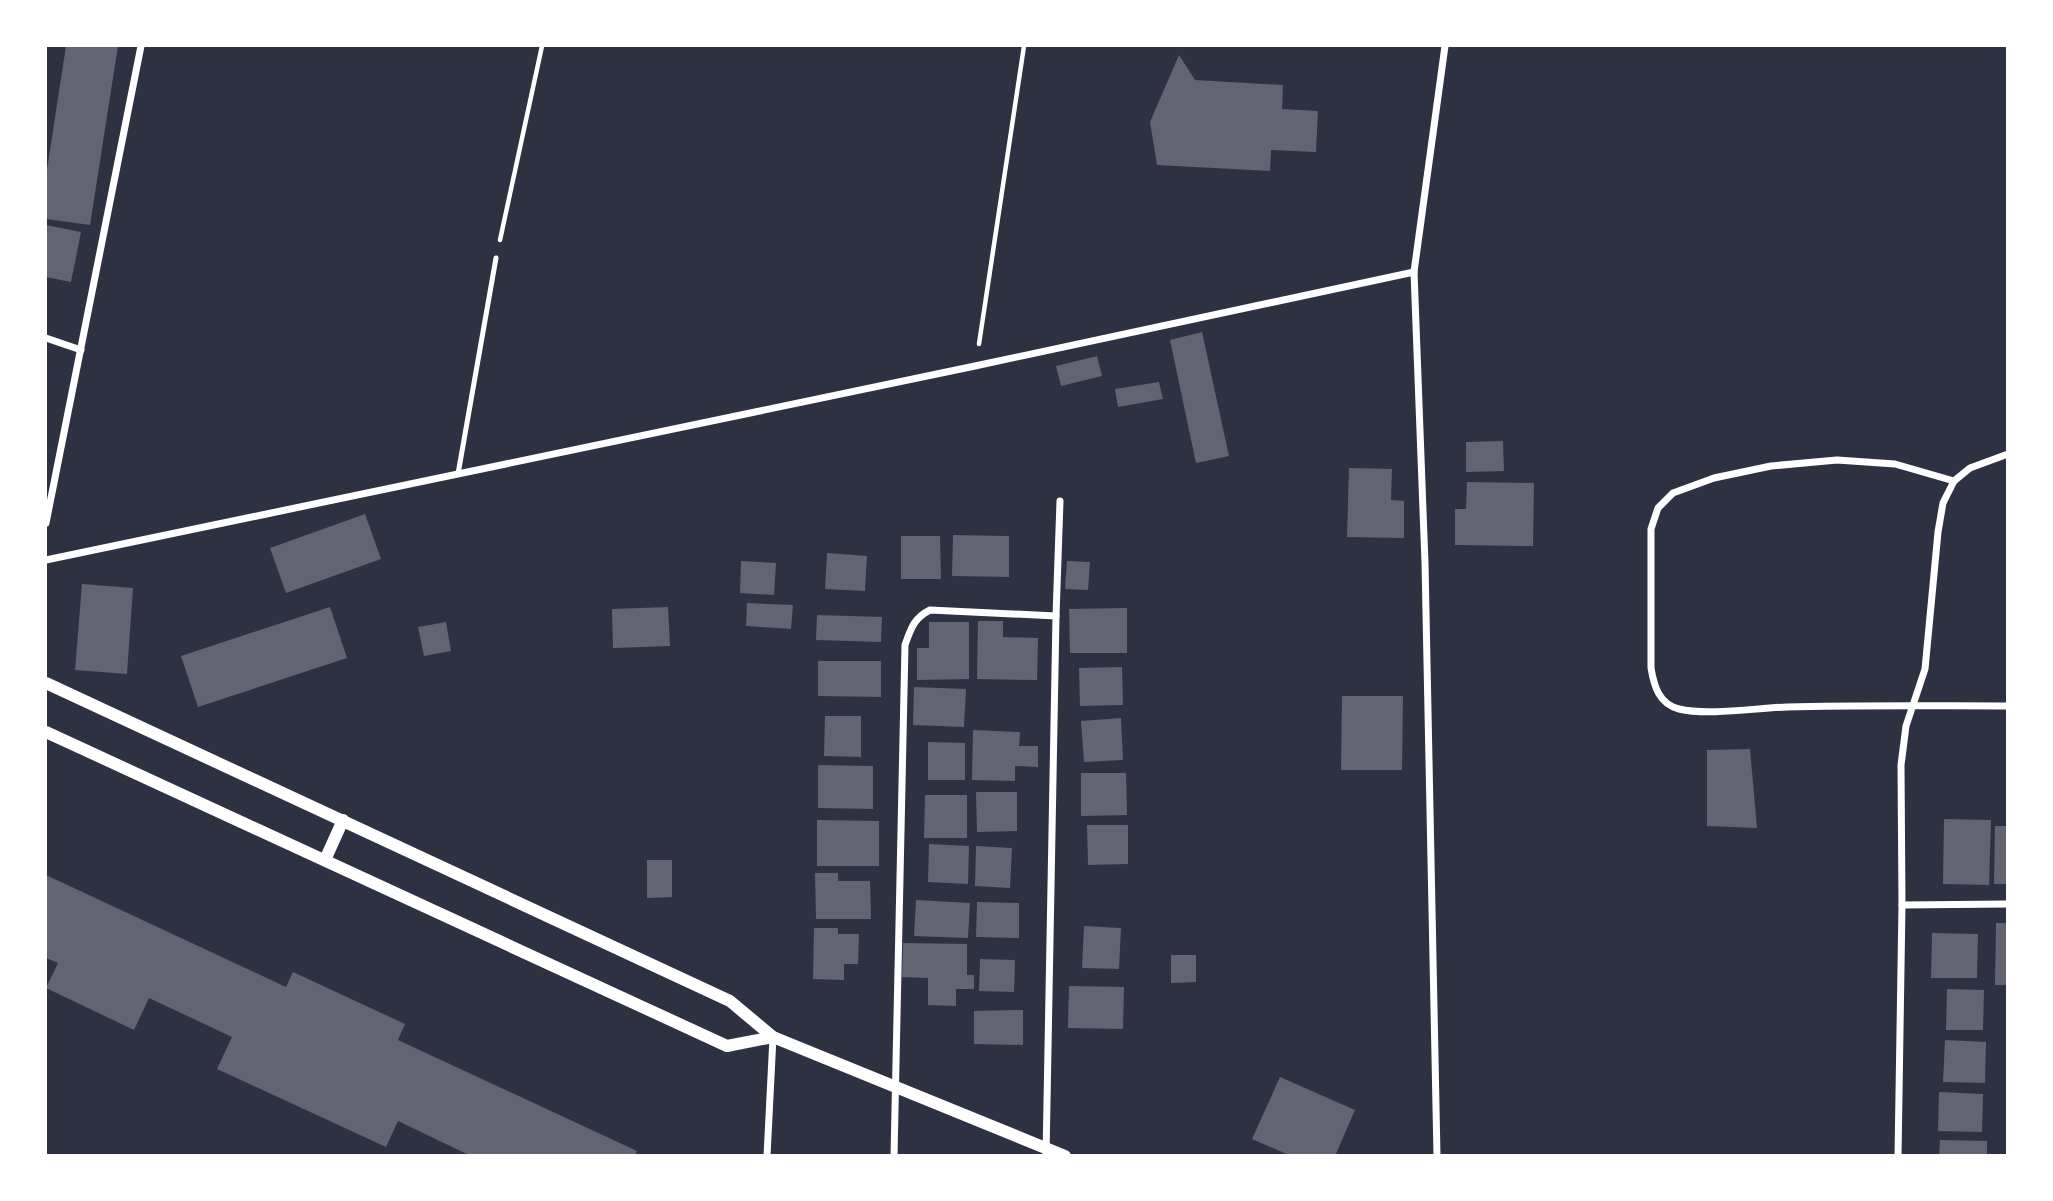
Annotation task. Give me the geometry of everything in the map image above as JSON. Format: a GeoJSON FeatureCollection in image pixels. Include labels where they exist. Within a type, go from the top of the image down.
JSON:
{"type":"FeatureCollection","features":[{"type":"Feature","properties":{"kind":"street"},"geometry":{"type":"LineString","coordinates":[[46,523],[141,46]]}},
{"type":"Feature","properties":{"kind":"street"},"geometry":{"type":"LineString","coordinates":[[1437,1156],[1425,563],[1413,272],[1445,46]]}},
{"type":"Feature","properties":{"kind":"street"},"geometry":{"type":"LineString","coordinates":[[46,560],[1413,272]]}},
{"type":"Feature","properties":{"kind":"street"},"geometry":{"type":"LineString","coordinates":[[46,338],[81,350]]}},
{"type":"Feature","properties":{"kind":"street"},"geometry":{"type":"LineString","coordinates":[[1898,1156],[1901,765],[1906,726],[1925,669],[1943,503],[1954,481],[1970,468],[2007,454]]}},
{"type":"Feature","properties":{"kind":"street"},"geometry":{"type":"LineString","coordinates":[[1954,481],[1895,464],[1837,460],[1771,466],[1714,478],[1673,493],[1658,508],[1651,529],[1651,668],[1654,687],[1663,700],[1678,709],[1706,711],[1789,707],[2007,706]]}},
{"type":"Feature","properties":{"kind":"street"},"geometry":{"type":"LineString","coordinates":[[1046,1151],[1060,501]]}},
{"type":"Feature","properties":{"kind":"street"},"geometry":{"type":"LineString","coordinates":[[894,1156],[905,645],[911,626],[919,615],[930,610],[1056,616]]}},
{"type":"Feature","properties":{"kind":"street"},"geometry":{"type":"LineString","coordinates":[[46,683],[730,1001],[772,1037],[1046,1151],[1065,1156]]}},
{"type":"Feature","properties":{"kind":"street"},"geometry":{"type":"LineString","coordinates":[[46,732],[727,1046],[772,1037]]}},
{"type":"Feature","properties":{"kind":"street"},"geometry":{"type":"LineString","coordinates":[[325,860],[343,820]]}},
{"type":"Feature","properties":{"kind":"street"},"geometry":{"type":"LineString","coordinates":[[1902,905],[2007,904]]}},
{"type":"Feature","properties":{"kind":"street"},"geometry":{"type":"LineString","coordinates":[[767,1156],[772,1037]]}},
{"type":"Feature","properties":{"kind":"lane"},"geometry":{"type":"LineString","coordinates":[[458,474],[496,258]]}},
{"type":"Feature","properties":{"kind":"path"},"geometry":{"type":"LineString","coordinates":[[496,258],[542,46]]}},
{"type":"Feature","properties":{"kind":"path"},"geometry":{"type":"LineString","coordinates":[[975,366],[1024,46]]}},
{"type":"Feature","properties":{"kind":"building"},"geometry":{"type":"Polygon","coordinates":[[[66,46],[118,46],[90,225],[46,219],[46,176],[66,46]]]}},
{"type":"Feature","properties":{"kind":"building"},"geometry":{"type":"Polygon","coordinates":[[[1179,55],[1195,80],[1283,85],[1282,109],[1318,111],[1316,152],[1271,150],[1270,171],[1157,165],[1150,122],[1179,55]]]}},
{"type":"Feature","properties":{"kind":"building"},"geometry":{"type":"Polygon","coordinates":[[[46,225],[81,232],[71,282],[46,277],[46,225]]]}},
{"type":"Feature","properties":{"kind":"building"},"geometry":{"type":"Polygon","coordinates":[[[1202,332],[1229,456],[1196,463],[1170,340],[1202,332]]]}},
{"type":"Feature","properties":{"kind":"building"},"geometry":{"type":"Polygon","coordinates":[[[1097,356],[1102,376],[1061,386],[1056,366],[1097,356]]]}},
{"type":"Feature","properties":{"kind":"building"},"geometry":{"type":"Polygon","coordinates":[[[1159,382],[1163,399],[1118,407],[1115,389],[1159,382]]]}},
{"type":"Feature","properties":{"kind":"building"},"geometry":{"type":"Polygon","coordinates":[[[1503,441],[1504,471],[1466,472],[1466,442],[1503,441]]]}},
{"type":"Feature","properties":{"kind":"building"},"geometry":{"type":"Polygon","coordinates":[[[1349,468],[1392,469],[1391,500],[1404,501],[1404,538],[1347,537],[1349,468]]]}},
{"type":"Feature","properties":{"kind":"building"},"geometry":{"type":"Polygon","coordinates":[[[1467,482],[1534,483],[1533,546],[1455,545],[1455,509],[1466,509],[1467,482]]]}},
{"type":"Feature","properties":{"kind":"building"},"geometry":{"type":"Polygon","coordinates":[[[365,514],[381,559],[286,593],[270,548],[365,514]]]}},
{"type":"Feature","properties":{"kind":"building"},"geometry":{"type":"Polygon","coordinates":[[[953,535],[1009,536],[1009,577],[952,576],[953,535]]]}},
{"type":"Feature","properties":{"kind":"building"},"geometry":{"type":"Polygon","coordinates":[[[901,536],[940,536],[941,579],[901,579],[901,536]]]}},
{"type":"Feature","properties":{"kind":"building"},"geometry":{"type":"Polygon","coordinates":[[[827,553],[867,556],[865,591],[825,589],[827,553]]]}},
{"type":"Feature","properties":{"kind":"building"},"geometry":{"type":"Polygon","coordinates":[[[741,561],[776,563],[774,595],[740,593],[741,561]]]}},
{"type":"Feature","properties":{"kind":"building"},"geometry":{"type":"Polygon","coordinates":[[[1067,561],[1090,562],[1088,590],[1065,589],[1067,561]]]}},
{"type":"Feature","properties":{"kind":"building"},"geometry":{"type":"Polygon","coordinates":[[[82,584],[133,588],[127,674],[75,670],[82,584]]]}},
{"type":"Feature","properties":{"kind":"building"},"geometry":{"type":"Polygon","coordinates":[[[747,603],[793,605],[791,629],[746,626],[747,603]]]}},
{"type":"Feature","properties":{"kind":"building"},"geometry":{"type":"Polygon","coordinates":[[[330,607],[347,658],[198,707],[181,656],[330,607]]]}},
{"type":"Feature","properties":{"kind":"building"},"geometry":{"type":"Polygon","coordinates":[[[668,607],[670,646],[613,648],[612,609],[668,607]]]}},
{"type":"Feature","properties":{"kind":"building"},"geometry":{"type":"Polygon","coordinates":[[[1127,608],[1127,653],[1070,653],[1069,609],[1127,608]]]}},
{"type":"Feature","properties":{"kind":"building"},"geometry":{"type":"Polygon","coordinates":[[[817,615],[882,617],[881,642],[816,640],[817,615]]]}},
{"type":"Feature","properties":{"kind":"building"},"geometry":{"type":"Polygon","coordinates":[[[978,621],[1003,621],[1003,637],[1038,638],[1037,680],[977,679],[978,621]]]}},
{"type":"Feature","properties":{"kind":"building"},"geometry":{"type":"Polygon","coordinates":[[[446,622],[451,651],[424,656],[418,627],[446,622]]]}},
{"type":"Feature","properties":{"kind":"building"},"geometry":{"type":"Polygon","coordinates":[[[929,622],[969,622],[969,679],[917,680],[917,648],[929,648],[929,622]]]}},
{"type":"Feature","properties":{"kind":"building"},"geometry":{"type":"Polygon","coordinates":[[[818,661],[881,661],[881,697],[818,696],[818,661]]]}},
{"type":"Feature","properties":{"kind":"building"},"geometry":{"type":"Polygon","coordinates":[[[1122,667],[1123,705],[1080,706],[1079,668],[1122,667]]]}},
{"type":"Feature","properties":{"kind":"building"},"geometry":{"type":"Polygon","coordinates":[[[914,687],[966,689],[964,727],[913,725],[914,687]]]}},
{"type":"Feature","properties":{"kind":"building"},"geometry":{"type":"Polygon","coordinates":[[[1342,696],[1403,696],[1402,770],[1341,770],[1342,696]]]}},
{"type":"Feature","properties":{"kind":"building"},"geometry":{"type":"Polygon","coordinates":[[[825,716],[861,716],[861,757],[824,756],[825,716]]]}},
{"type":"Feature","properties":{"kind":"building"},"geometry":{"type":"Polygon","coordinates":[[[1121,718],[1123,760],[1084,762],[1081,721],[1121,718]]]}},
{"type":"Feature","properties":{"kind":"building"},"geometry":{"type":"Polygon","coordinates":[[[973,730],[1020,732],[1019,746],[1038,746],[1038,767],[1015,766],[1015,781],[972,780],[973,730]]]}},
{"type":"Feature","properties":{"kind":"building"},"geometry":{"type":"Polygon","coordinates":[[[928,742],[965,743],[965,780],[928,780],[928,742]]]}},
{"type":"Feature","properties":{"kind":"building"},"geometry":{"type":"Polygon","coordinates":[[[1750,749],[1757,828],[1707,826],[1707,750],[1750,749]]]}},
{"type":"Feature","properties":{"kind":"building"},"geometry":{"type":"Polygon","coordinates":[[[818,765],[873,766],[873,809],[818,808],[818,765]]]}},
{"type":"Feature","properties":{"kind":"building"},"geometry":{"type":"Polygon","coordinates":[[[1081,773],[1126,773],[1127,815],[1081,816],[1081,773]]]}},
{"type":"Feature","properties":{"kind":"building"},"geometry":{"type":"Polygon","coordinates":[[[976,792],[1017,792],[1017,831],[977,832],[976,792]]]}},
{"type":"Feature","properties":{"kind":"building"},"geometry":{"type":"Polygon","coordinates":[[[925,795],[967,795],[967,838],[924,838],[925,795]]]}},
{"type":"Feature","properties":{"kind":"building"},"geometry":{"type":"Polygon","coordinates":[[[1944,819],[1991,820],[1989,885],[1943,884],[1944,819]]]}},
{"type":"Feature","properties":{"kind":"building"},"geometry":{"type":"Polygon","coordinates":[[[817,820],[879,821],[879,866],[817,866],[817,820]]]}},
{"type":"Feature","properties":{"kind":"building"},"geometry":{"type":"Polygon","coordinates":[[[1087,825],[1128,825],[1128,864],[1088,865],[1087,825]]]}},
{"type":"Feature","properties":{"kind":"building"},"geometry":{"type":"Polygon","coordinates":[[[1995,826],[2008,826],[2008,884],[1994,884],[1995,826]]]}},
{"type":"Feature","properties":{"kind":"building"},"geometry":{"type":"Polygon","coordinates":[[[929,844],[969,846],[968,884],[928,882],[929,844]]]}},
{"type":"Feature","properties":{"kind":"building"},"geometry":{"type":"Polygon","coordinates":[[[976,846],[1012,848],[1010,888],[975,886],[976,846]]]}},
{"type":"Feature","properties":{"kind":"building"},"geometry":{"type":"Polygon","coordinates":[[[647,860],[672,860],[672,897],[647,898],[647,860]]]}},
{"type":"Feature","properties":{"kind":"building"},"geometry":{"type":"Polygon","coordinates":[[[815,873],[838,873],[838,881],[870,881],[871,919],[816,919],[815,873]]]}},
{"type":"Feature","properties":{"kind":"building"},"geometry":{"type":"Polygon","coordinates":[[[46,875],[286,987],[293,972],[405,1024],[398,1040],[637,1151],[635,1156],[471,1156],[398,1121],[386,1147],[217,1069],[232,1037],[149,998],[134,1030],[46,988],[58,963],[46,958],[46,875]]]}},
{"type":"Feature","properties":{"kind":"building"},"geometry":{"type":"Polygon","coordinates":[[[916,900],[970,903],[968,938],[914,936],[916,900]]]}},
{"type":"Feature","properties":{"kind":"building"},"geometry":{"type":"Polygon","coordinates":[[[977,902],[1019,903],[1019,938],[976,937],[977,902]]]}},
{"type":"Feature","properties":{"kind":"building"},"geometry":{"type":"Polygon","coordinates":[[[1996,923],[2008,923],[2008,985],[1995,985],[1996,923]]]}},
{"type":"Feature","properties":{"kind":"building"},"geometry":{"type":"Polygon","coordinates":[[[1084,926],[1121,928],[1119,969],[1082,968],[1084,926]]]}},
{"type":"Feature","properties":{"kind":"building"},"geometry":{"type":"Polygon","coordinates":[[[814,928],[838,928],[838,934],[859,934],[858,964],[844,964],[844,980],[813,979],[814,928]]]}},
{"type":"Feature","properties":{"kind":"building"},"geometry":{"type":"Polygon","coordinates":[[[1932,933],[1978,934],[1977,978],[1931,978],[1932,933]]]}},
{"type":"Feature","properties":{"kind":"building"},"geometry":{"type":"Polygon","coordinates":[[[903,943],[967,944],[967,975],[974,975],[974,989],[956,989],[956,1006],[928,1005],[928,978],[902,977],[903,943]]]}},
{"type":"Feature","properties":{"kind":"building"},"geometry":{"type":"Polygon","coordinates":[[[1171,955],[1196,955],[1196,982],[1171,983],[1171,955]]]}},
{"type":"Feature","properties":{"kind":"building"},"geometry":{"type":"Polygon","coordinates":[[[980,959],[1015,960],[1014,992],[979,991],[980,959]]]}},
{"type":"Feature","properties":{"kind":"building"},"geometry":{"type":"Polygon","coordinates":[[[1069,986],[1124,987],[1123,1029],[1068,1028],[1069,986]]]}},
{"type":"Feature","properties":{"kind":"building"},"geometry":{"type":"Polygon","coordinates":[[[1947,989],[1984,990],[1983,1030],[1946,1030],[1947,989]]]}},
{"type":"Feature","properties":{"kind":"building"},"geometry":{"type":"Polygon","coordinates":[[[1023,1010],[1023,1045],[974,1044],[974,1011],[1023,1010]]]}},
{"type":"Feature","properties":{"kind":"building"},"geometry":{"type":"Polygon","coordinates":[[[1945,1040],[1986,1042],[1985,1083],[1943,1082],[1945,1040]]]}},
{"type":"Feature","properties":{"kind":"building"},"geometry":{"type":"Polygon","coordinates":[[[1280,1077],[1355,1110],[1335,1156],[1291,1156],[1252,1139],[1280,1077]]]}},
{"type":"Feature","properties":{"kind":"building"},"geometry":{"type":"Polygon","coordinates":[[[1939,1092],[1983,1094],[1982,1132],[1938,1131],[1939,1092]]]}},
{"type":"Feature","properties":{"kind":"building"},"geometry":{"type":"Polygon","coordinates":[[[1940,1140],[1987,1141],[1987,1156],[1939,1156],[1940,1140]]]}}]}
